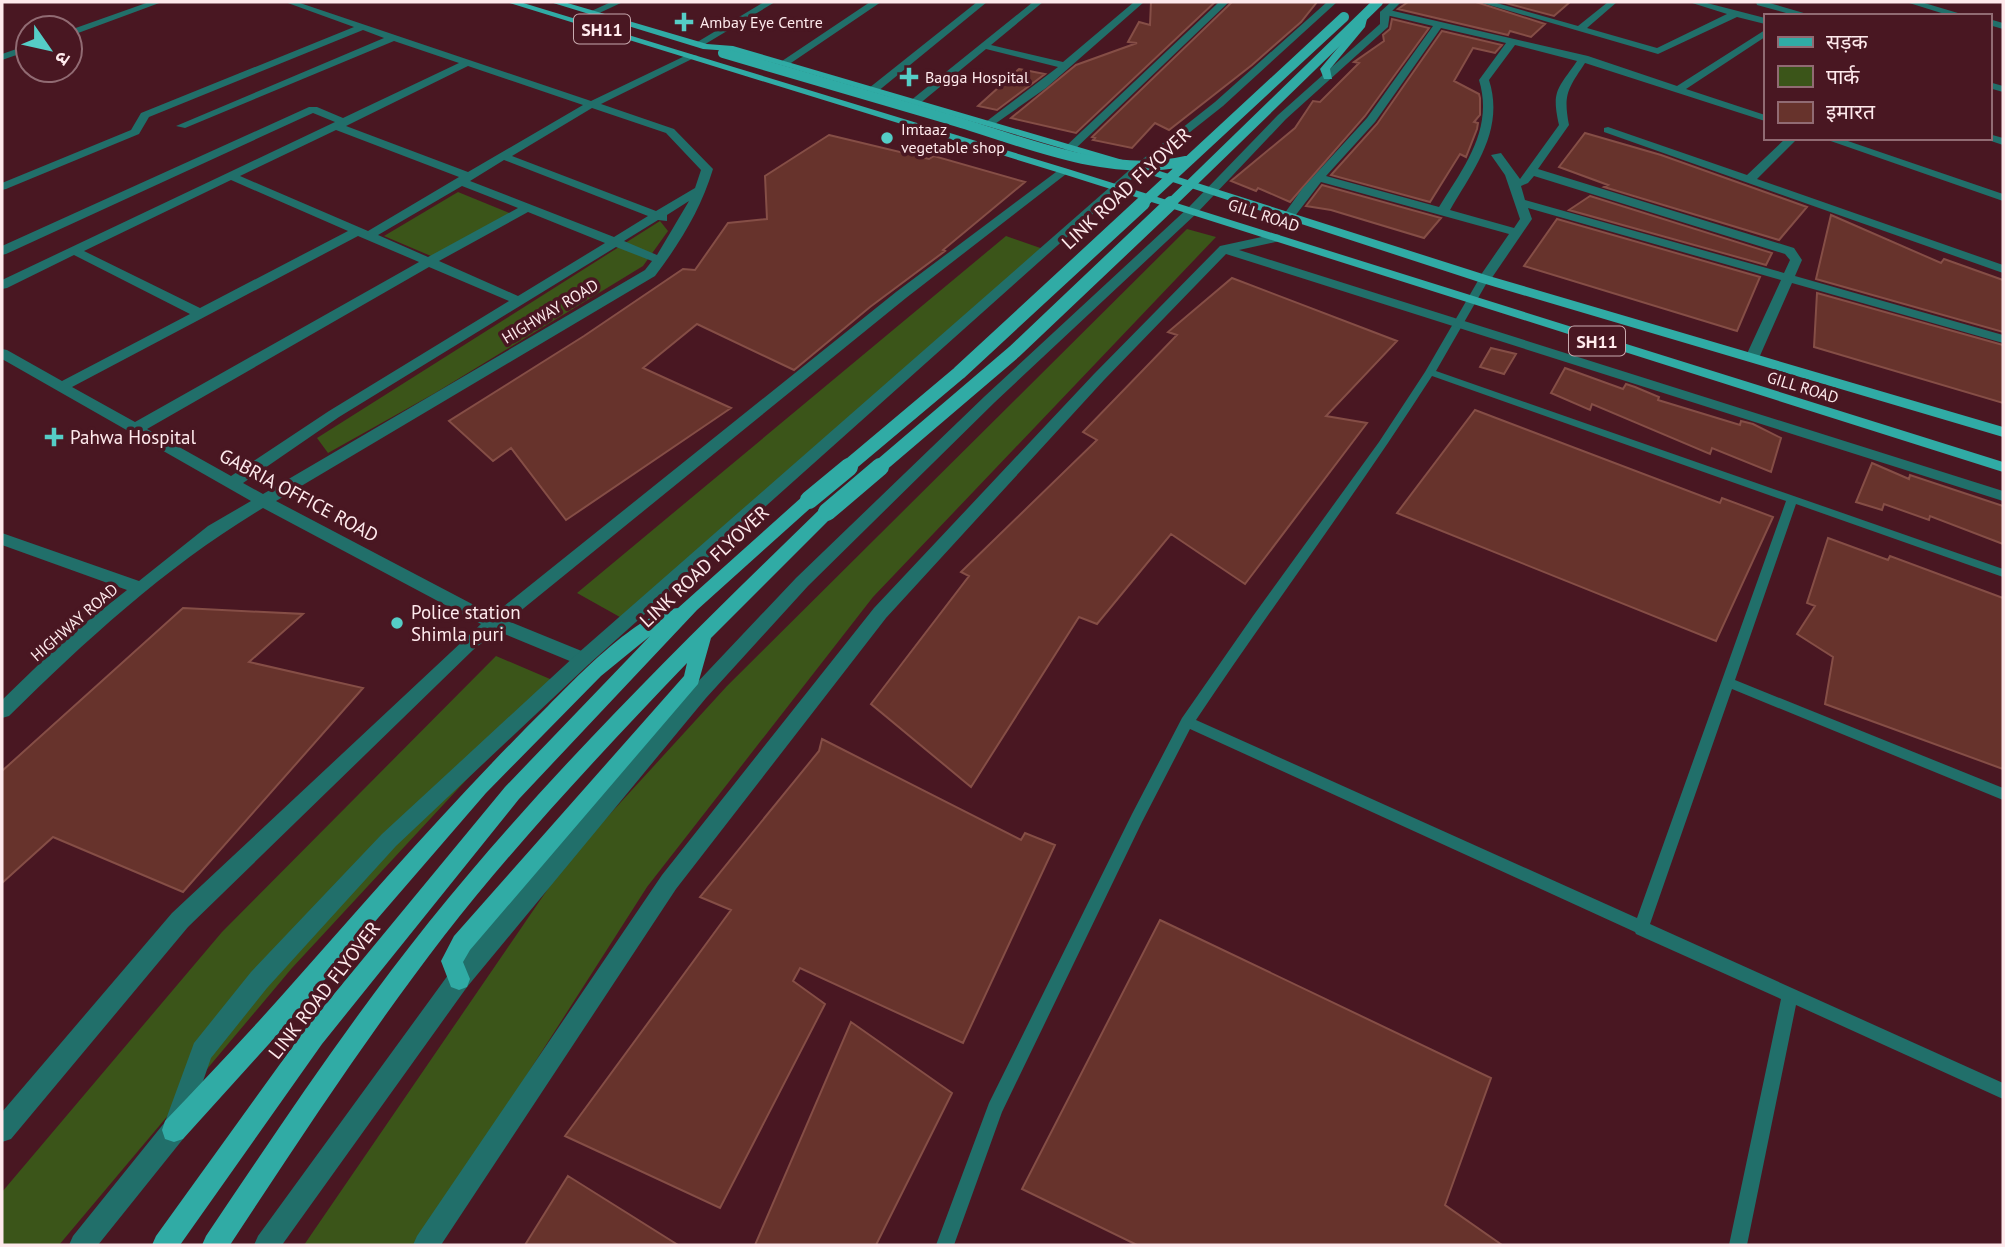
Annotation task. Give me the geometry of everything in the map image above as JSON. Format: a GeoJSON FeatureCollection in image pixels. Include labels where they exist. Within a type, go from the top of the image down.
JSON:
{"type":"FeatureCollection","features":[{"type":"Feature","properties":{"kind":"main road","name":"GILL ROAD"},"geometry":{"type":"LineString","coordinates":[[511,2],[1064,171],[1140,197],[1193,210],[1471,302],[2003,467]]}},
{"type":"Feature","properties":{"kind":"main road","name":"GILL ROAD"},"geometry":{"type":"LineString","coordinates":[[555,2],[702,46],[730,48],[784,63],[1138,168],[1484,279],[2003,432]]}},
{"type":"Feature","properties":{"kind":"main road","name":"LINK ROAD FLYOVER"},"geometry":{"type":"LineString","coordinates":[[165,1245],[314,1036],[512,793],[691,605],[869,447],[959,373],[1190,159],[1362,8],[1382,7]]}},
{"type":"Feature","properties":{"kind":"main road"},"geometry":{"type":"LineString","coordinates":[[1328,78],[1325,69],[1362,25],[1362,8]]}},
{"type":"Feature","properties":{"kind":"main road","name":"LINK ROAD FLYOVER"},"geometry":{"type":"LineString","coordinates":[[215,1245],[317,1091],[398,979],[474,884],[704,632],[827,512],[1015,351],[1083,288],[1362,8]]}},
{"type":"Feature","properties":{"kind":"main road"},"geometry":{"type":"LineString","coordinates":[[702,46],[1057,151],[1118,166],[1160,167],[1190,159]]}},
{"type":"Feature","properties":{"kind":"main road"},"geometry":{"type":"LineString","coordinates":[[174,1130],[479,787],[595,671],[638,635],[691,605]]}},
{"type":"Feature","properties":{"kind":"main road"},"geometry":{"type":"LineString","coordinates":[[459,979],[452,961],[462,943],[692,679],[704,632]]}},
{"type":"Feature","properties":{"kind":"street"},"geometry":{"type":"LineString","coordinates":[[84,21],[137,2]]}},
{"type":"Feature","properties":{"kind":"street"},"geometry":{"type":"LineString","coordinates":[[84,28],[157,2]]}},
{"type":"Feature","properties":{"kind":"street"},"geometry":{"type":"LineString","coordinates":[[232,483],[334,414],[701,189],[707,169],[670,131],[289,2]]}},
{"type":"Feature","properties":{"kind":"street"},"geometry":{"type":"LineString","coordinates":[[592,13],[618,2]]}},
{"type":"Feature","properties":{"kind":"street"},"geometry":{"type":"LineString","coordinates":[[702,46],[770,2]]}},
{"type":"Feature","properties":{"kind":"street"},"geometry":{"type":"LineString","coordinates":[[784,63],[876,2]]}},
{"type":"Feature","properties":{"kind":"street"},"geometry":{"type":"LineString","coordinates":[[873,90],[982,2]]}},
{"type":"Feature","properties":{"kind":"street"},"geometry":{"type":"LineString","coordinates":[[914,103],[1038,2]]}},
{"type":"Feature","properties":{"kind":"street"},"geometry":{"type":"LineString","coordinates":[[988,124],[1042,86],[1139,2]]}},
{"type":"Feature","properties":{"kind":"street"},"geometry":{"type":"LineString","coordinates":[[1069,149],[1224,2]]}},
{"type":"Feature","properties":{"kind":"street"},"geometry":{"type":"LineString","coordinates":[[82,1245],[174,1130],[202,1051],[259,980],[389,840],[583,659],[1138,168],[1219,104],[1328,2]]}},
{"type":"Feature","properties":{"kind":"street"},"geometry":{"type":"LineString","coordinates":[[1382,7],[1396,2]]}},
{"type":"Feature","properties":{"kind":"street"},"geometry":{"type":"LineString","coordinates":[[1484,2],[1658,51],[1741,14],[1761,2],[1802,14]]}},
{"type":"Feature","properties":{"kind":"street"},"geometry":{"type":"LineString","coordinates":[[1511,8],[1521,2]]}},
{"type":"Feature","properties":{"kind":"street"},"geometry":{"type":"LineString","coordinates":[[1580,29],[1613,2]]}},
{"type":"Feature","properties":{"kind":"street"},"geometry":{"type":"LineString","coordinates":[[1693,2],[1764,21]]}},
{"type":"Feature","properties":{"kind":"street"},"geometry":{"type":"LineString","coordinates":[[1911,2],[1956,14]]}},
{"type":"Feature","properties":{"kind":"street"},"geometry":{"type":"LineString","coordinates":[[1382,7],[1439,24],[1584,58],[1764,118]]}},
{"type":"Feature","properties":{"kind":"street"},"geometry":{"type":"LineString","coordinates":[[267,1245],[459,979],[699,693],[803,582],[990,399],[1193,210],[1282,117],[1385,25],[1382,7]]}},
{"type":"Feature","properties":{"kind":"street"},"geometry":{"type":"LineString","coordinates":[[1288,217],[1371,120],[1439,24]]}},
{"type":"Feature","properties":{"kind":"street"},"geometry":{"type":"LineString","coordinates":[[2,187],[135,132],[145,115],[363,27]]}},
{"type":"Feature","properties":{"kind":"street"},"geometry":{"type":"LineString","coordinates":[[1679,89],[1764,34]]}},
{"type":"Feature","properties":{"kind":"street"},"geometry":{"type":"LineString","coordinates":[[181,126],[394,37]]}},
{"type":"Feature","properties":{"kind":"street"},"geometry":{"type":"LineString","coordinates":[[1443,211],[1485,138],[1491,107],[1484,80],[1513,40]]}},
{"type":"Feature","properties":{"kind":"street"},"geometry":{"type":"LineString","coordinates":[[984,46],[1065,66]]}},
{"type":"Feature","properties":{"kind":"street"},"geometry":{"type":"LineString","coordinates":[[61,387],[199,313],[363,233],[465,179],[592,104],[693,56]]}},
{"type":"Feature","properties":{"kind":"street"},"geometry":{"type":"LineString","coordinates":[[1514,184],[1524,181],[1564,125],[1559,100],[1562,90],[1584,58]]}},
{"type":"Feature","properties":{"kind":"street"},"geometry":{"type":"LineString","coordinates":[[2,285],[342,125],[469,62]]}},
{"type":"Feature","properties":{"kind":"street"},"geometry":{"type":"LineString","coordinates":[[2,251],[313,109],[342,125],[528,207],[660,260]]}},
{"type":"Feature","properties":{"kind":"street"},"geometry":{"type":"LineString","coordinates":[[1608,130],[2003,270]]}},
{"type":"Feature","properties":{"kind":"street"},"geometry":{"type":"LineString","coordinates":[[1750,179],[1791,140]]}},
{"type":"Feature","properties":{"kind":"street"},"geometry":{"type":"LineString","coordinates":[[1833,140],[2003,198]]}},
{"type":"Feature","properties":{"kind":"street"},"geometry":{"type":"LineString","coordinates":[[1484,279],[1526,219],[1514,184],[1497,155]]}},
{"type":"Feature","properties":{"kind":"street"},"geometry":{"type":"LineString","coordinates":[[503,156],[683,226]]}},
{"type":"Feature","properties":{"kind":"street"},"geometry":{"type":"LineString","coordinates":[[2,1130],[180,920],[467,645],[901,295],[1064,171]]}},
{"type":"Feature","properties":{"kind":"street"},"geometry":{"type":"LineString","coordinates":[[1531,171],[1790,251],[1796,260],[1752,358]]}},
{"type":"Feature","properties":{"kind":"street"},"geometry":{"type":"LineString","coordinates":[[233,177],[517,300]]}},
{"type":"Feature","properties":{"kind":"street"},"geometry":{"type":"LineString","coordinates":[[1319,178],[1516,232]]}},
{"type":"Feature","properties":{"kind":"street","name":"HIGHWAY ROAD"},"geometry":{"type":"LineString","coordinates":[[2,711],[71,644],[214,530],[650,273],[676,240],[701,189]]}},
{"type":"Feature","properties":{"kind":"street"},"geometry":{"type":"LineString","coordinates":[[1520,202],[2003,339]]}},
{"type":"Feature","properties":{"kind":"street"},"geometry":{"type":"LineString","coordinates":[[135,429],[289,339],[528,207]]}},
{"type":"Feature","properties":{"kind":"street"},"geometry":{"type":"LineString","coordinates":[[426,1245],[669,882],[880,613],[1099,377],[1224,249],[1276,238]]}},
{"type":"Feature","properties":{"kind":"street"},"geometry":{"type":"LineString","coordinates":[[1224,249],[2003,496]]}},
{"type":"Feature","properties":{"kind":"street"},"geometry":{"type":"LineString","coordinates":[[75,251],[199,313]]}},
{"type":"Feature","properties":{"kind":"street","name":"GABRIA OFFICE ROAD"},"geometry":{"type":"LineString","coordinates":[[2,353],[263,501],[494,623],[583,659]]}},
{"type":"Feature","properties":{"kind":"street"},"geometry":{"type":"LineString","coordinates":[[2,539],[141,588]]}},
{"type":"Feature","properties":{"kind":"lane"},"geometry":{"type":"LineString","coordinates":[[946,1245],[995,1109],[1137,818],[1187,722],[1256,619],[1383,444],[1430,372],[1484,279]]}},
{"type":"Feature","properties":{"kind":"lane"},"geometry":{"type":"LineString","coordinates":[[1430,372],[2003,573]]}},
{"type":"Feature","properties":{"kind":"lane"},"geometry":{"type":"LineString","coordinates":[[1640,929],[1792,499]]}},
{"type":"Feature","properties":{"kind":"lane"},"geometry":{"type":"LineString","coordinates":[[1727,682],[2003,794]]}},
{"type":"Feature","properties":{"kind":"lane"},"geometry":{"type":"LineString","coordinates":[[1187,722],[2003,1091]]}},
{"type":"Feature","properties":{"kind":"lane"},"geometry":{"type":"LineString","coordinates":[[1738,1245],[1790,995]]}},
{"type":"Feature","properties":{"kind":"green space"},"geometry":{"type":"Polygon","coordinates":[[[458,192],[512,214],[438,259],[384,236],[458,192]]]}},
{"type":"Feature","properties":{"kind":"green space"},"geometry":{"type":"Polygon","coordinates":[[[660,221],[668,231],[643,266],[435,393],[328,453],[317,438],[660,221]]]}},
{"type":"Feature","properties":{"kind":"green space"},"geometry":{"type":"Polygon","coordinates":[[[1187,229],[1216,237],[873,597],[647,887],[418,1245],[304,1245],[567,861],[727,686],[1187,229]]]}},
{"type":"Feature","properties":{"kind":"green space"},"geometry":{"type":"Polygon","coordinates":[[[1006,236],[1049,251],[627,621],[577,593],[1006,236]]]}},
{"type":"Feature","properties":{"kind":"green space"},"geometry":{"type":"Polygon","coordinates":[[[496,656],[557,682],[292,968],[59,1245],[2,1245],[2,1192],[222,932],[496,656]]]}},
{"type":"Feature","properties":{"kind":"building"},"geometry":{"type":"Polygon","coordinates":[[[1151,2],[1215,2],[1076,133],[1011,118],[1076,65],[1137,43],[1128,42],[1139,22],[1150,25],[1151,2]]]}},
{"type":"Feature","properties":{"kind":"building"},"geometry":{"type":"Polygon","coordinates":[[[1232,2],[1317,2],[1301,22],[1252,65],[1169,130],[1155,123],[1132,148],[1093,140],[1095,138],[1092,137],[1232,2]]]}},
{"type":"Feature","properties":{"kind":"building"},"geometry":{"type":"Polygon","coordinates":[[[1408,2],[1476,2],[1545,24],[1531,37],[1510,31],[1508,35],[1398,9],[1408,2]]]}},
{"type":"Feature","properties":{"kind":"building"},"geometry":{"type":"Polygon","coordinates":[[[1502,2],[1570,2],[1554,16],[1502,2]]]}},
{"type":"Feature","properties":{"kind":"building"},"geometry":{"type":"Polygon","coordinates":[[[1392,19],[1429,28],[1365,116],[1290,202],[1258,188],[1256,191],[1231,181],[1295,128],[1313,101],[1320,102],[1359,63],[1354,62],[1384,41],[1383,35],[1390,29],[1392,19]]]}},
{"type":"Feature","properties":{"kind":"building"},"geometry":{"type":"Polygon","coordinates":[[[1442,31],[1502,45],[1495,53],[1473,48],[1454,81],[1479,94],[1480,98],[1480,115],[1474,122],[1478,123],[1477,129],[1466,157],[1460,154],[1430,202],[1331,175],[1377,124],[1442,31]]]}},
{"type":"Feature","properties":{"kind":"building"},"geometry":{"type":"Polygon","coordinates":[[[1019,69],[1045,74],[997,110],[978,106],[1019,69]]]}},
{"type":"Feature","properties":{"kind":"building"},"geometry":{"type":"Polygon","coordinates":[[[1585,133],[1661,155],[1807,207],[1779,240],[1604,187],[1608,185],[1559,167],[1585,133]]]}},
{"type":"Feature","properties":{"kind":"building"},"geometry":{"type":"Polygon","coordinates":[[[829,135],[929,159],[934,156],[1025,182],[943,250],[945,251],[870,307],[794,370],[697,324],[643,368],[731,408],[566,520],[511,448],[493,461],[449,421],[584,336],[683,269],[695,270],[728,223],[767,219],[765,176],[829,135]]]}},
{"type":"Feature","properties":{"kind":"building"},"geometry":{"type":"Polygon","coordinates":[[[1322,185],[1441,218],[1424,238],[1331,210],[1306,206],[1322,185]]]}},
{"type":"Feature","properties":{"kind":"building"},"geometry":{"type":"Polygon","coordinates":[[[1590,196],[1772,253],[1766,265],[1569,210],[1590,196]]]}},
{"type":"Feature","properties":{"kind":"building"},"geometry":{"type":"Polygon","coordinates":[[[1831,215],[1941,263],[1944,259],[2003,280],[2003,332],[1816,279],[1831,215]]]}},
{"type":"Feature","properties":{"kind":"building"},"geometry":{"type":"Polygon","coordinates":[[[1557,219],[1760,277],[1737,331],[1524,266],[1557,219]]]}},
{"type":"Feature","properties":{"kind":"building"},"geometry":{"type":"Polygon","coordinates":[[[1232,278],[1397,341],[1326,416],[1367,423],[1245,584],[1171,534],[1097,624],[1079,617],[971,787],[871,704],[969,576],[961,572],[1097,440],[1083,432],[1177,335],[1168,332],[1232,278]]]}},
{"type":"Feature","properties":{"kind":"building"},"geometry":{"type":"Polygon","coordinates":[[[1817,293],[2003,345],[2003,403],[1814,347],[1817,293]]]}},
{"type":"Feature","properties":{"kind":"building"},"geometry":{"type":"Polygon","coordinates":[[[1491,348],[1516,354],[1504,374],[1480,367],[1491,348]]]}},
{"type":"Feature","properties":{"kind":"building"},"geometry":{"type":"Polygon","coordinates":[[[1565,368],[1623,389],[1626,384],[1659,397],[1658,400],[1740,425],[1741,421],[1753,424],[1781,438],[1771,472],[1712,448],[1710,454],[1592,404],[1590,410],[1551,393],[1565,368]]]}},
{"type":"Feature","properties":{"kind":"building"},"geometry":{"type":"Polygon","coordinates":[[[1475,410],[1720,503],[1722,498],[1773,517],[1716,641],[1397,513],[1475,410]]]}},
{"type":"Feature","properties":{"kind":"building"},"geometry":{"type":"Polygon","coordinates":[[[1872,463],[1909,479],[1910,475],[2003,506],[2003,544],[1930,516],[1929,520],[1884,504],[1882,510],[1856,502],[1872,463]]]}},
{"type":"Feature","properties":{"kind":"building"},"geometry":{"type":"Polygon","coordinates":[[[1828,538],[1888,560],[1890,556],[2003,598],[2003,769],[1825,704],[1833,657],[1797,634],[1815,606],[1807,603],[1828,538]]]}},
{"type":"Feature","properties":{"kind":"building"},"geometry":{"type":"Polygon","coordinates":[[[183,608],[303,614],[249,662],[363,688],[183,892],[53,837],[2,883],[2,771],[183,608]]]}},
{"type":"Feature","properties":{"kind":"building"},"geometry":{"type":"Polygon","coordinates":[[[822,739],[1021,840],[1025,833],[1055,845],[963,1043],[800,968],[793,981],[825,1004],[720,1208],[565,1136],[731,910],[700,897],[819,751],[822,739]]]}},
{"type":"Feature","properties":{"kind":"building"},"geometry":{"type":"Polygon","coordinates":[[[1160,920],[1491,1078],[1445,1205],[1502,1245],[1137,1245],[1022,1189],[1160,920]]]}},
{"type":"Feature","properties":{"kind":"building"},"geometry":{"type":"Polygon","coordinates":[[[851,1022],[952,1093],[876,1245],[755,1245],[851,1022]]]}},
{"type":"Feature","properties":{"kind":"building"},"geometry":{"type":"Polygon","coordinates":[[[568,1176],[678,1245],[525,1245],[568,1176]]]}},
{"type":"Feature","properties":{"kind":"place","name":"Ambay Eye Centre"},"geometry":{"type":"Point","coordinates":[684,22]}},
{"type":"Feature","properties":{"kind":"place","name":"Bagga Hospital"},"geometry":{"type":"Point","coordinates":[909,77]}},
{"type":"Feature","properties":{"kind":"place","name":"Imtaaz vegetable shop"},"geometry":{"type":"Point","coordinates":[887,138]}},
{"type":"Feature","properties":{"kind":"place","name":"Pahwa Hospital"},"geometry":{"type":"Point","coordinates":[54,437]}},
{"type":"Feature","properties":{"kind":"place","name":"Police station Shimla puri"},"geometry":{"type":"Point","coordinates":[397,623]}}]}
